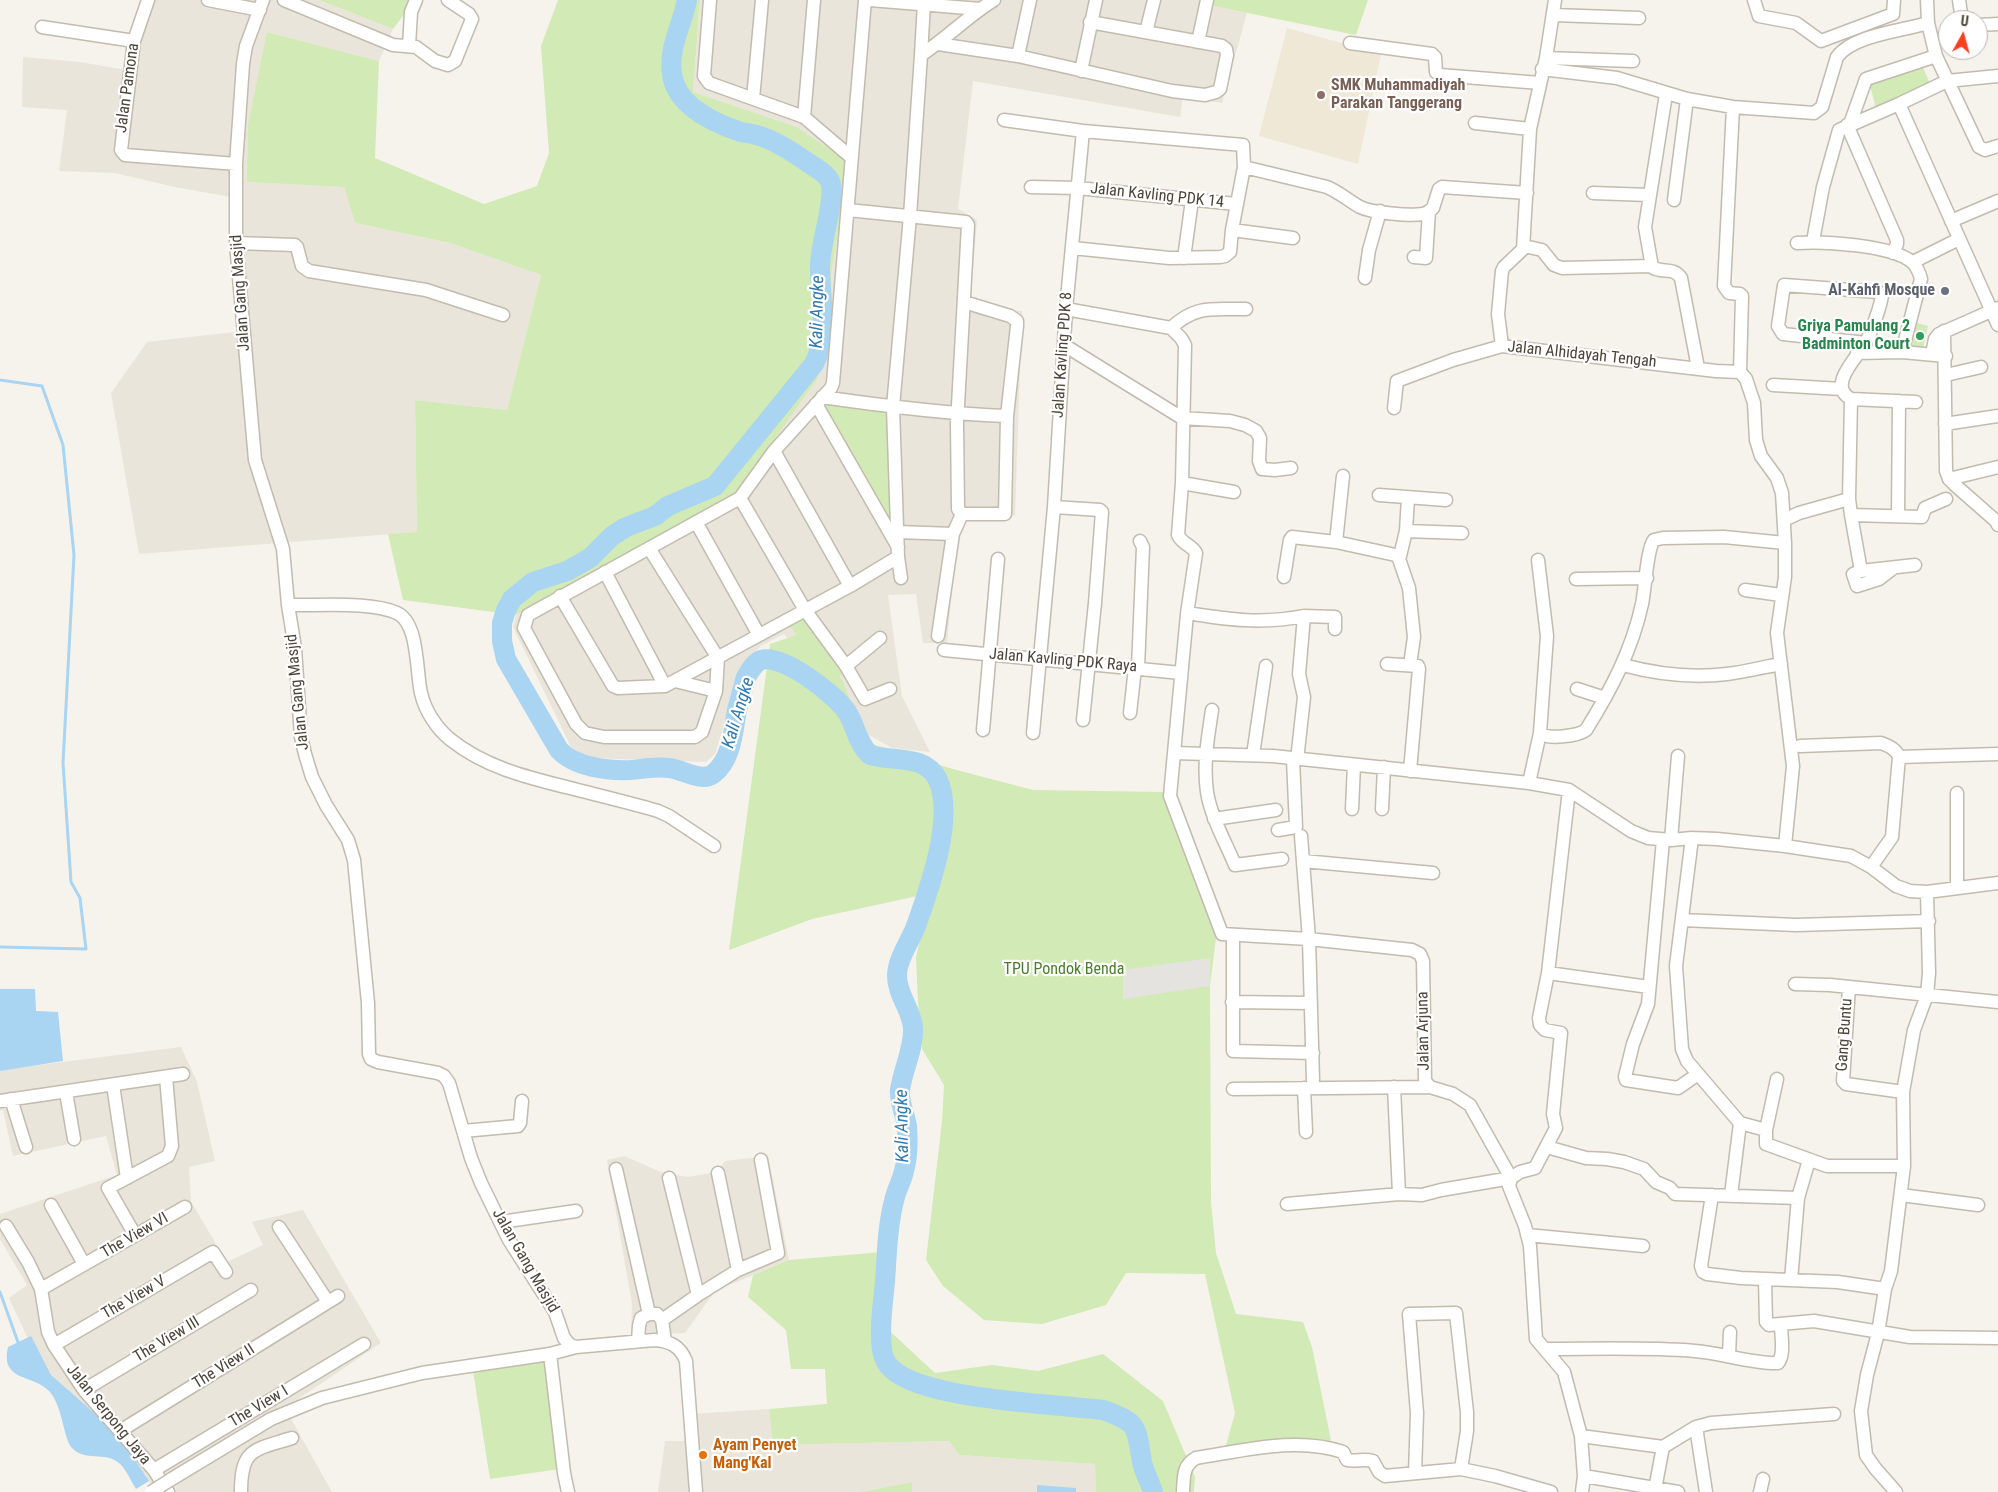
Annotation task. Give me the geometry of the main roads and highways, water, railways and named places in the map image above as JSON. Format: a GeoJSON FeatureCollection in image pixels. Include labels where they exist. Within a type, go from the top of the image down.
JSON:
{"type":"FeatureCollection","features":[{"type":"Feature","properties":{"kind":"water"},"geometry":{"type":"Polygon","coordinates":[[[0,989],[35,989],[36,1011],[58,1012],[63,1061],[0,1071],[0,989]]]}},
{"type":"Feature","properties":{"kind":"water"},"geometry":{"type":"Polygon","coordinates":[[[31,1336],[51,1375],[108,1425],[126,1447],[149,1481],[136,1489],[122,1466],[113,1459],[83,1455],[72,1448],[54,1397],[42,1386],[13,1372],[9,1366],[7,1358],[8,1347],[31,1336]]]}},
{"type":"Feature","properties":{"kind":"water"},"geometry":{"type":"Polygon","coordinates":[[[1037,1485],[1076,1488],[1076,1492],[1037,1492],[1037,1485]]]}},
{"type":"Feature","properties":{"kind":"waterway","name":"Kali Angke"},"geometry":{"type":"LineString","coordinates":[[687,0],[671,64],[675,85],[688,104],[719,124],[741,132],[767,138],[786,148],[821,171],[830,181],[832,189],[830,210],[820,258],[823,317],[819,353],[814,364],[715,486],[668,506],[655,516],[626,527],[612,536],[590,558],[567,571],[533,582],[512,599],[502,623],[502,641],[506,659],[559,750],[566,756],[592,767],[622,770],[664,767],[703,777],[713,774],[724,761],[731,745],[737,710],[746,677],[752,667],[759,661],[770,660],[795,669],[832,696],[847,712],[859,740],[870,755],[908,760],[926,766],[933,772],[938,780],[942,796],[944,814],[942,833],[933,874],[916,926],[901,957],[897,976],[899,990],[912,1021],[913,1036],[900,1090],[901,1104],[907,1126],[907,1148],[905,1166],[895,1197],[889,1231],[881,1324],[883,1355],[886,1363],[892,1369],[908,1379],[932,1388],[992,1399],[1103,1410],[1124,1419],[1130,1423],[1137,1434],[1143,1466],[1153,1492]]}},
{"type":"Feature","properties":{"kind":"waterway"},"geometry":{"type":"LineString","coordinates":[[0,380],[42,386],[63,445],[74,555],[63,763],[71,882],[80,898],[86,949],[0,947]]}},
{"type":"Feature","properties":{"kind":"waterway"},"geometry":{"type":"LineString","coordinates":[[0,1292],[19,1345]]}},
{"type":"Feature","properties":{"kind":"place","name":"SMK Muhammadiyah Parakan Tanggerang"},"geometry":{"type":"Point","coordinates":[1321,95]}},
{"type":"Feature","properties":{"kind":"place","name":"Al-Kahfi Mosque"},"geometry":{"type":"Point","coordinates":[1945,291]}},
{"type":"Feature","properties":{"kind":"place","name":"Griya Pamulang 2 Badminton Court"},"geometry":{"type":"Point","coordinates":[1920,336]}},
{"type":"Feature","properties":{"kind":"place","name":"Ayam Penyet Mang'Kal"},"geometry":{"type":"Point","coordinates":[703,1455]}},
{"type":"Feature","properties":{"kind":"park label","name":"TPU Pondok Benda"},"geometry":{"type":"Point","coordinates":[1064,970]}}]}
